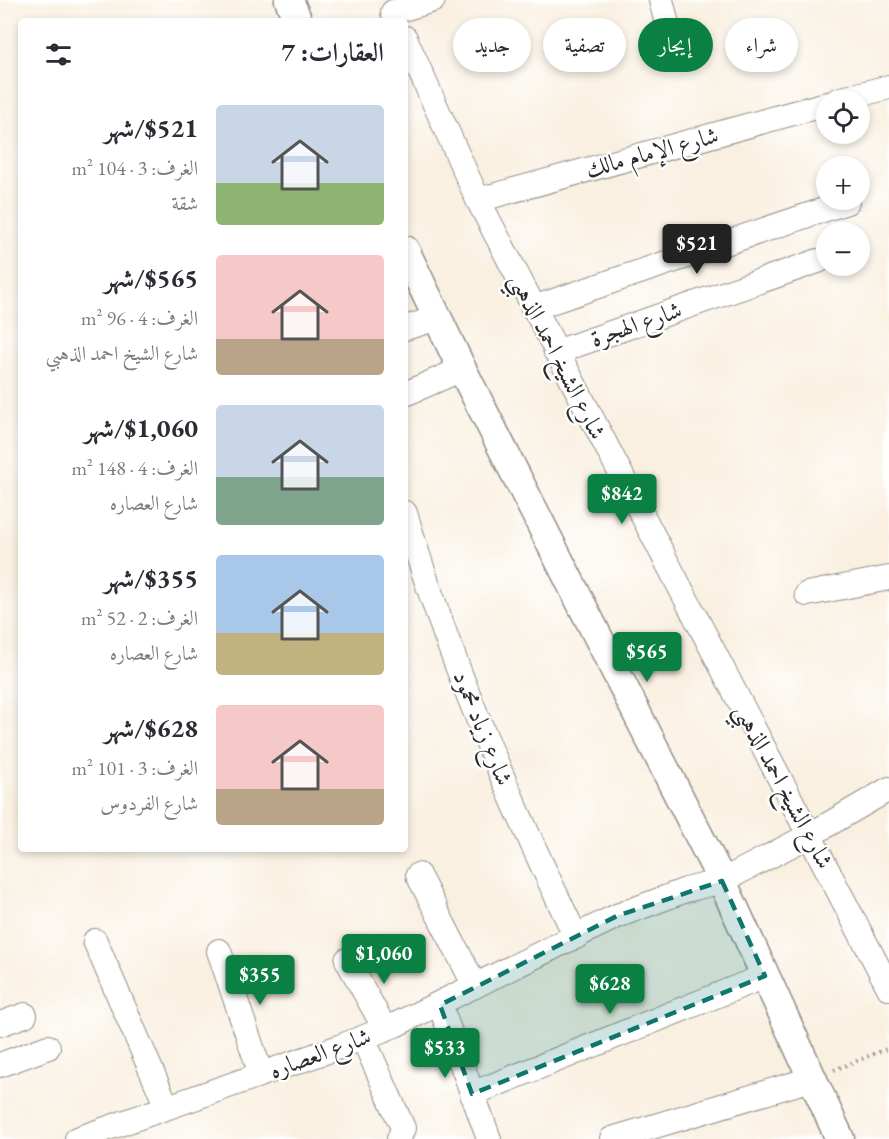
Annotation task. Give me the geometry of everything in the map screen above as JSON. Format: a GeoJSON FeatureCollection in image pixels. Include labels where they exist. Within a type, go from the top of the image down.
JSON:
{"type":"FeatureCollection","features":[{"type":"Feature","properties":{"kind":"street"},"geometry":{"type":"LineString","coordinates":[[288,0],[297,18]]}},
{"type":"Feature","properties":{"kind":"street"},"geometry":{"type":"LineString","coordinates":[[393,11],[433,0]]}},
{"type":"Feature","properties":{"kind":"street"},"geometry":{"type":"LineString","coordinates":[[661,0],[666,18]]}},
{"type":"Feature","properties":{"kind":"street","name":"شارع الشيخ احمد الذهبي"},"geometry":{"type":"LineString","coordinates":[[408,45],[477,200],[889,988]]}},
{"type":"Feature","properties":{"kind":"street"},"geometry":{"type":"LineString","coordinates":[[870,92],[889,87]]}},
{"type":"Feature","properties":{"kind":"street","name":"شارع الإمام مالك"},"geometry":{"type":"LineString","coordinates":[[477,200],[816,107]]}},
{"type":"Feature","properties":{"kind":"street"},"geometry":{"type":"LineString","coordinates":[[533,308],[823,210]]}},
{"type":"Feature","properties":{"kind":"street"},"geometry":{"type":"LineString","coordinates":[[408,256],[462,369],[722,881],[840,1139]]}},
{"type":"Feature","properties":{"kind":"street","name":"شارع الهجرة"},"geometry":{"type":"LineString","coordinates":[[556,352],[816,262]]}},
{"type":"Feature","properties":{"kind":"street"},"geometry":{"type":"LineString","coordinates":[[408,327],[438,318]]}},
{"type":"Feature","properties":{"kind":"street"},"geometry":{"type":"LineString","coordinates":[[408,393],[462,369]]}},
{"type":"Feature","properties":{"kind":"street","name":"شارع زياد محمود"},"geometry":{"type":"LineString","coordinates":[[408,523],[469,696],[508,791],[576,937]]}},
{"type":"Feature","properties":{"kind":"street"},"geometry":{"type":"LineString","coordinates":[[807,594],[889,578]]}},
{"type":"Feature","properties":{"kind":"street","name":"شارع العصاره"},"geometry":{"type":"LineString","coordinates":[[77,1139],[374,1034],[440,1005],[617,916],[659,900],[722,881],[810,835],[889,789]]}},
{"type":"Feature","properties":{"kind":"street"},"geometry":{"type":"LineString","coordinates":[[418,875],[475,987]]}},
{"type":"Feature","properties":{"kind":"street"},"geometry":{"type":"LineString","coordinates":[[95,941],[166,1107]]}},
{"type":"Feature","properties":{"kind":"street"},"geometry":{"type":"LineString","coordinates":[[219,951],[261,1074]]}},
{"type":"Feature","properties":{"kind":"street"},"geometry":{"type":"LineString","coordinates":[[347,960],[374,1034],[403,1128],[399,1139]]}},
{"type":"Feature","properties":{"kind":"street"},"geometry":{"type":"LineString","coordinates":[[472,1094],[765,976]]}},
{"type":"Feature","properties":{"kind":"street"},"geometry":{"type":"LineString","coordinates":[[440,1005],[489,1139]]}},
{"type":"Feature","properties":{"kind":"street"},"geometry":{"type":"LineString","coordinates":[[0,1024],[25,1016]]}},
{"type":"Feature","properties":{"kind":"street"},"geometry":{"type":"LineString","coordinates":[[0,1065],[48,1047]]}},
{"type":"Feature","properties":{"kind":"street"},"geometry":{"type":"LineString","coordinates":[[612,1139],[811,1079]]}},
{"type":"Feature","properties":{"kind":"path"},"geometry":{"type":"LineString","coordinates":[[811,1079],[889,1048]]}},
{"type":"Feature","properties":{"kind":"highlighted area"},"geometry":{"type":"Polygon","coordinates":[[[722,881],[765,976],[472,1094],[440,1005],[617,916],[722,881]]]}}]}
